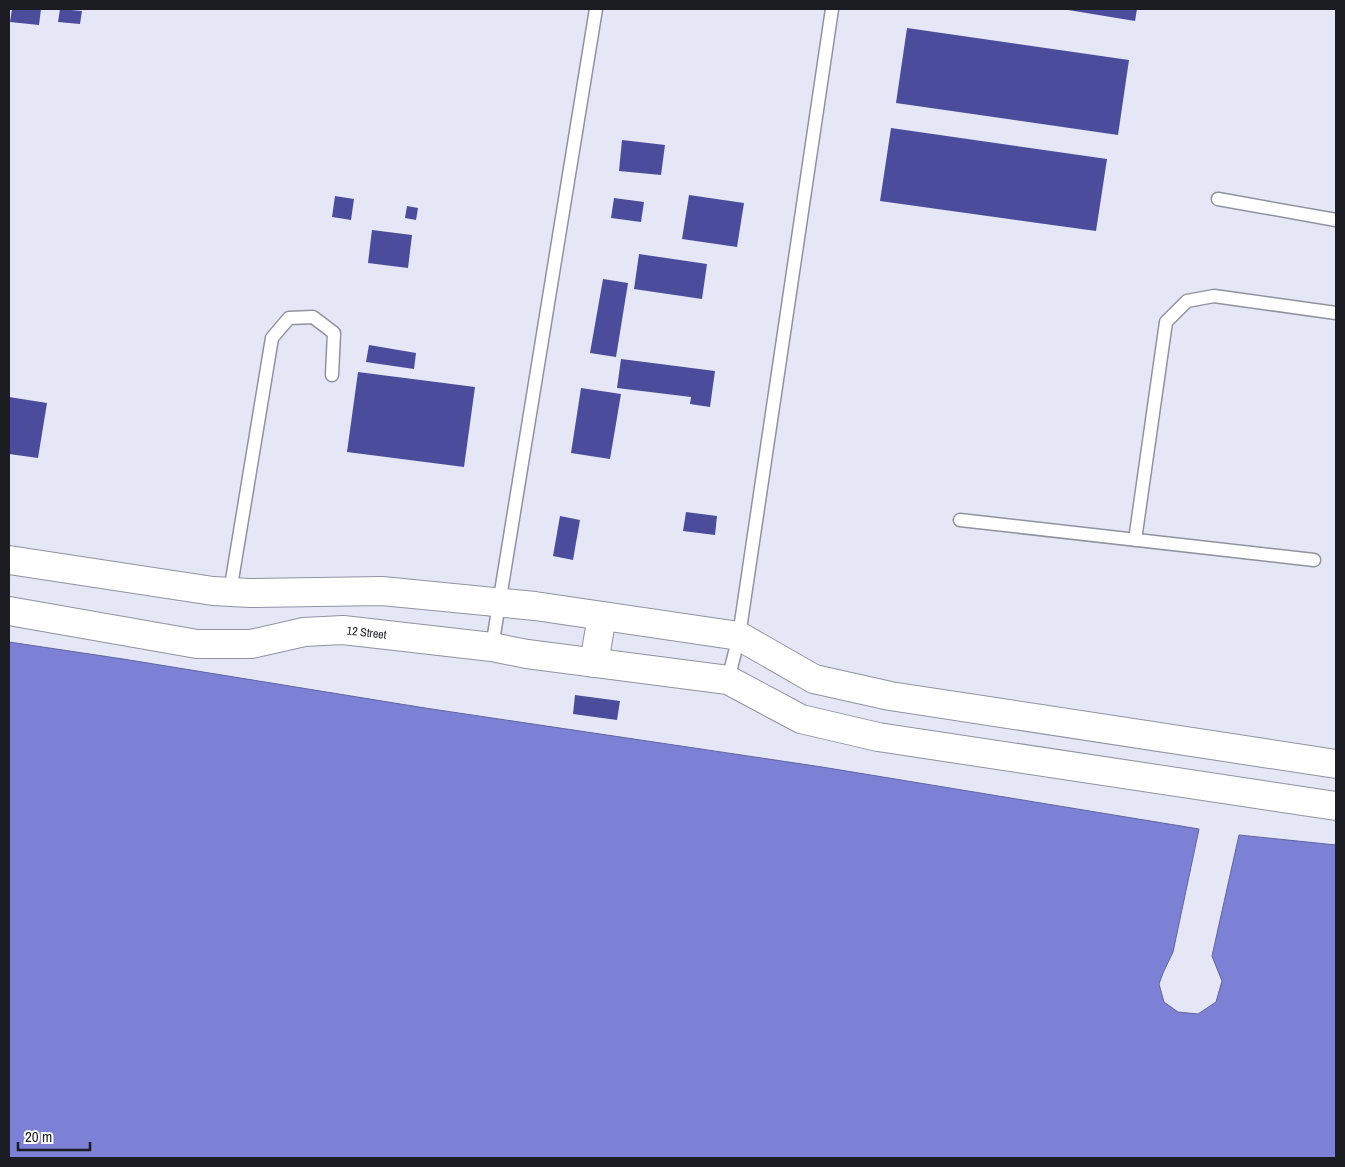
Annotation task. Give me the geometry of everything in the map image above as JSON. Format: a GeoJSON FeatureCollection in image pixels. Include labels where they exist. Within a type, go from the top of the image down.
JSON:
{"type":"FeatureCollection","features":[{"type":"Feature","properties":{"kind":"street"},"geometry":{"type":"LineString","coordinates":[[9,560],[230,592],[362,590],[500,602],[739,636],[814,679],[854,689],[1336,764]]}},
{"type":"Feature","properties":{"kind":"street","name":"12 Street"},"geometry":{"type":"LineString","coordinates":[[9,611],[196,644],[251,644],[304,632],[342,630],[492,647],[527,654],[728,680]]}},
{"type":"Feature","properties":{"kind":"street"},"geometry":{"type":"LineString","coordinates":[[594,663],[602,616]]}},
{"type":"Feature","properties":{"kind":"street"},"geometry":{"type":"LineString","coordinates":[[728,680],[801,718],[878,737],[1336,806]]}},
{"type":"Feature","properties":{"kind":"lane"},"geometry":{"type":"LineString","coordinates":[[492,647],[596,9]]}},
{"type":"Feature","properties":{"kind":"lane"},"geometry":{"type":"LineString","coordinates":[[728,680],[739,636],[832,9]]}},
{"type":"Feature","properties":{"kind":"lane"},"geometry":{"type":"LineString","coordinates":[[1218,199],[1336,220]]}},
{"type":"Feature","properties":{"kind":"lane"},"geometry":{"type":"LineString","coordinates":[[1135,540],[1166,322],[1187,301],[1214,296],[1336,313]]}},
{"type":"Feature","properties":{"kind":"lane"},"geometry":{"type":"LineString","coordinates":[[230,592],[272,338],[289,318],[313,317],[334,333],[332,375]]}},
{"type":"Feature","properties":{"kind":"lane"},"geometry":{"type":"LineString","coordinates":[[960,520],[1314,560]]}},
{"type":"Feature","properties":{"kind":"water"},"geometry":{"type":"Polygon","coordinates":[[[9,642],[425,708],[822,767],[1199,829],[1173,952],[1159,984],[1164,1002],[1178,1012],[1198,1014],[1216,1002],[1222,981],[1212,956],[1239,835],[1336,845],[1336,1158],[9,1158],[9,642]]]}},
{"type":"Feature","properties":{"kind":"building"},"geometry":{"type":"Polygon","coordinates":[[[12,9],[41,9],[39,25],[10,22],[12,9]]]}},
{"type":"Feature","properties":{"kind":"building"},"geometry":{"type":"Polygon","coordinates":[[[60,9],[82,11],[80,24],[58,22],[60,9]]]}},
{"type":"Feature","properties":{"kind":"building"},"geometry":{"type":"Polygon","coordinates":[[[1062,9],[1137,9],[1135,21],[1062,9]]]}},
{"type":"Feature","properties":{"kind":"building"},"geometry":{"type":"Polygon","coordinates":[[[907,28],[1129,60],[1118,135],[896,103],[907,28]]]}},
{"type":"Feature","properties":{"kind":"building"},"geometry":{"type":"Polygon","coordinates":[[[891,128],[1107,159],[1096,231],[880,201],[891,128]]]}},
{"type":"Feature","properties":{"kind":"building"},"geometry":{"type":"Polygon","coordinates":[[[622,140],[665,145],[661,175],[619,171],[622,140]]]}},
{"type":"Feature","properties":{"kind":"building"},"geometry":{"type":"Polygon","coordinates":[[[689,195],[744,203],[737,247],[682,239],[689,195]]]}},
{"type":"Feature","properties":{"kind":"building"},"geometry":{"type":"Polygon","coordinates":[[[335,196],[354,199],[351,220],[332,217],[335,196]]]}},
{"type":"Feature","properties":{"kind":"building"},"geometry":{"type":"Polygon","coordinates":[[[614,198],[644,202],[641,222],[611,218],[614,198]]]}},
{"type":"Feature","properties":{"kind":"building"},"geometry":{"type":"Polygon","coordinates":[[[407,206],[418,208],[416,220],[405,218],[407,206]]]}},
{"type":"Feature","properties":{"kind":"building"},"geometry":{"type":"Polygon","coordinates":[[[372,230],[412,235],[408,268],[368,263],[372,230]]]}},
{"type":"Feature","properties":{"kind":"building"},"geometry":{"type":"Polygon","coordinates":[[[639,254],[707,264],[702,299],[634,289],[639,254]]]}},
{"type":"Feature","properties":{"kind":"building"},"geometry":{"type":"Polygon","coordinates":[[[603,279],[628,283],[616,357],[590,353],[603,279]]]}},
{"type":"Feature","properties":{"kind":"building"},"geometry":{"type":"Polygon","coordinates":[[[369,345],[416,353],[414,369],[366,362],[369,345]]]}},
{"type":"Feature","properties":{"kind":"building"},"geometry":{"type":"Polygon","coordinates":[[[621,359],[715,371],[710,407],[690,404],[691,397],[617,388],[621,359]]]}},
{"type":"Feature","properties":{"kind":"building"},"geometry":{"type":"Polygon","coordinates":[[[358,372],[475,387],[464,467],[347,452],[358,372]]]}},
{"type":"Feature","properties":{"kind":"building"},"geometry":{"type":"Polygon","coordinates":[[[581,388],[621,394],[610,459],[571,453],[581,388]]]}},
{"type":"Feature","properties":{"kind":"building"},"geometry":{"type":"Polygon","coordinates":[[[9,397],[47,403],[38,458],[9,454],[9,397]]]}},
{"type":"Feature","properties":{"kind":"building"},"geometry":{"type":"Polygon","coordinates":[[[686,512],[717,516],[715,535],[683,531],[686,512]]]}},
{"type":"Feature","properties":{"kind":"building"},"geometry":{"type":"Polygon","coordinates":[[[560,516],[580,520],[573,560],[553,556],[560,516]]]}},
{"type":"Feature","properties":{"kind":"building"},"geometry":{"type":"Polygon","coordinates":[[[575,695],[620,701],[617,720],[573,714],[575,695]]]}}]}
